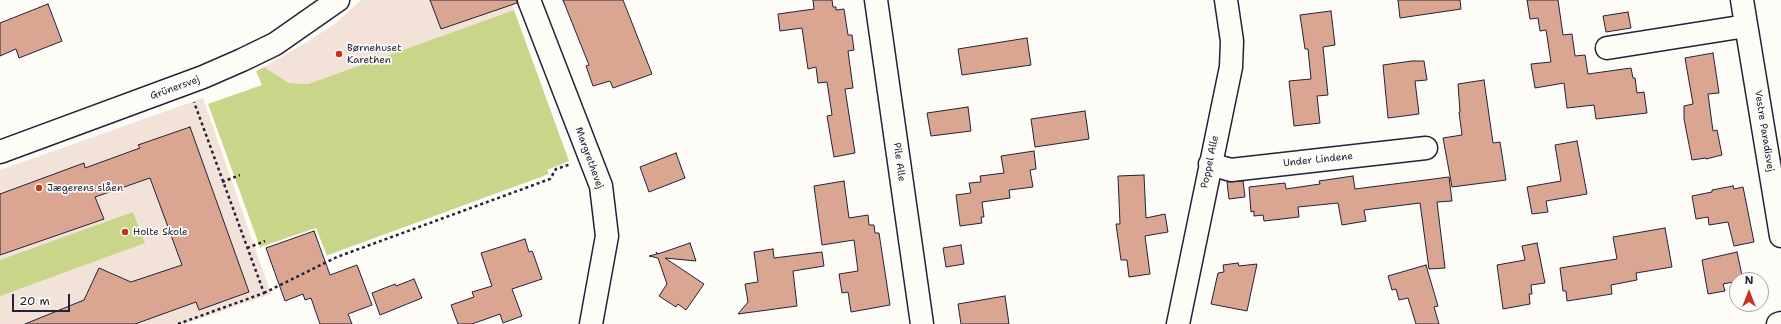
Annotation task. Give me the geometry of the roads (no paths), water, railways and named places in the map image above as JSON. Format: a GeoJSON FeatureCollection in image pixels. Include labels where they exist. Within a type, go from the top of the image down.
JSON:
{"type":"FeatureCollection","features":[{"type":"Feature","properties":{"kind":"street","name":"Grünersvej"},"geometry":{"type":"LineString","coordinates":[[0,152],[203,77],[275,44],[338,0]]}},
{"type":"Feature","properties":{"kind":"street","name":"Margrethevej"},"geometry":{"type":"LineString","coordinates":[[529,0],[601,186],[606,236],[591,324]]}},
{"type":"Feature","properties":{"kind":"street","name":"Pile Alle"},"geometry":{"type":"LineString","coordinates":[[876,0],[922,324]]}},
{"type":"Feature","properties":{"kind":"street","name":"Poppel Alle"},"geometry":{"type":"LineString","coordinates":[[1178,324],[1231,67],[1232,41],[1226,0]]}},
{"type":"Feature","properties":{"kind":"street","name":"Vestre Paradisvej"},"geometry":{"type":"LineString","coordinates":[[1742,0],[1781,236]]}},
{"type":"Feature","properties":{"kind":"street"},"geometry":{"type":"LineString","coordinates":[[1607,48],[1746,26]]}},
{"type":"Feature","properties":{"kind":"street","name":"Under Lindene"},"geometry":{"type":"LineString","coordinates":[[1210,164],[1231,170],[1426,148]]}},
{"type":"Feature","properties":{"kind":"place","name":"Børnehuset Karethen"},"geometry":{"type":"Point","coordinates":[339,54]}},
{"type":"Feature","properties":{"kind":"place","name":"Jægerens slåen"},"geometry":{"type":"Point","coordinates":[39,188]}},
{"type":"Feature","properties":{"kind":"place","name":"Holte Skole"},"geometry":{"type":"Point","coordinates":[125,232]}}]}
